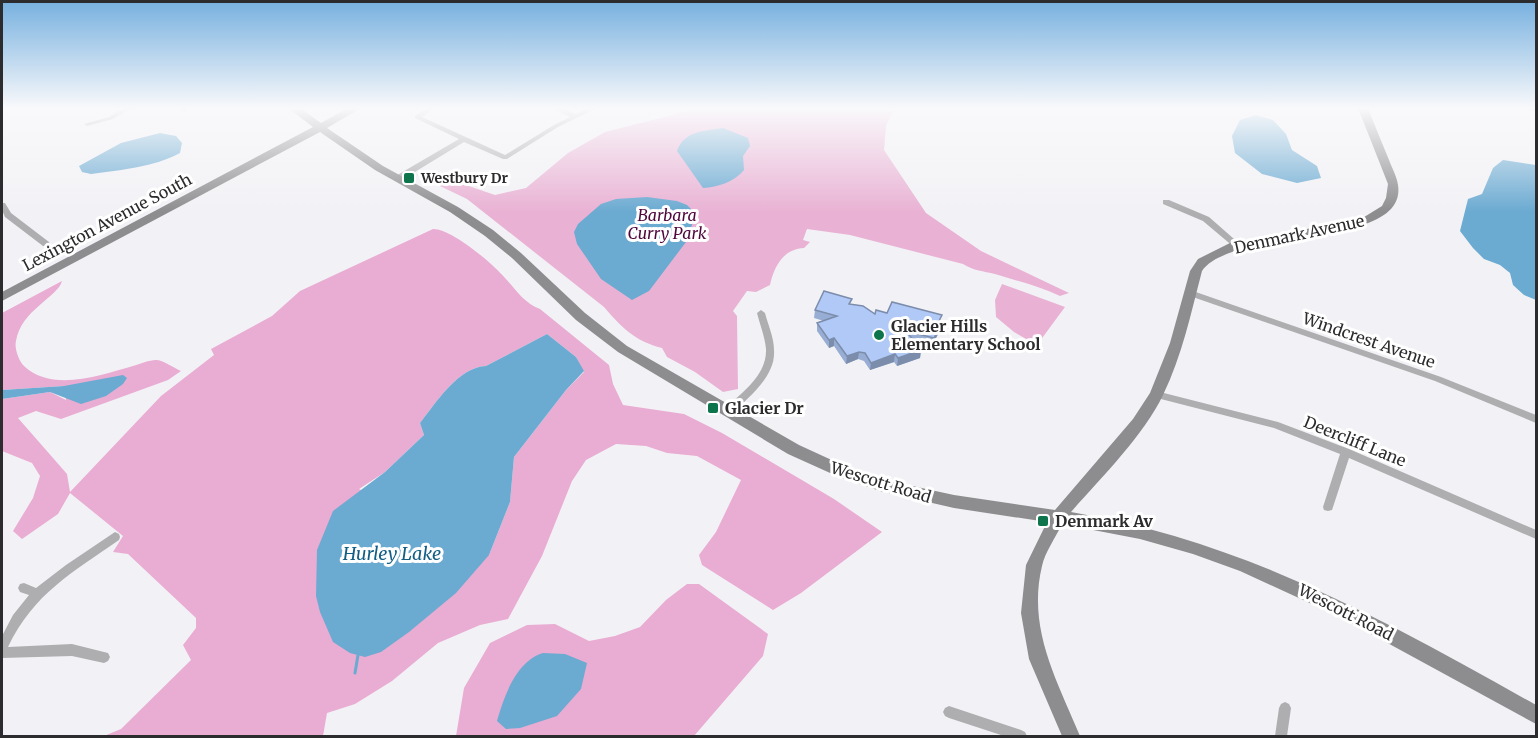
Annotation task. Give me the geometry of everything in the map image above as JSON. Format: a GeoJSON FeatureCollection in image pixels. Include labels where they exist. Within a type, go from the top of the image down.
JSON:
{"type":"FeatureCollection","features":[{"type":"Feature","properties":{"kind":"street","name":"Lexington Avenue South"},"geometry":{"type":"LineString","coordinates":[[2,297],[291,142]]}},
{"type":"Feature","properties":{"kind":"street","name":"Wescott Road"},"geometry":{"type":"LineString","coordinates":[[343,142],[397,179],[456,211],[491,234],[592,326],[629,355],[792,449],[843,473],[905,493],[949,502],[1057,518],[1087,520],[1193,547],[1294,586],[1377,627],[1536,715]]}},
{"type":"Feature","properties":{"kind":"street"},"geometry":{"type":"LineString","coordinates":[[397,179],[458,142]]}},
{"type":"Feature","properties":{"kind":"street"},"geometry":{"type":"LineString","coordinates":[[472,142],[506,158],[531,142]]}},
{"type":"Feature","properties":{"kind":"street","name":"Denmark Avenue"},"geometry":{"type":"LineString","coordinates":[[1071,736],[1038,659],[1029,614],[1034,566],[1057,518],[1138,423],[1156,395],[1177,343],[1196,271],[1202,262],[1230,248],[1364,222],[1380,215],[1390,206],[1394,195],[1393,184],[1377,142]]}},
{"type":"Feature","properties":{"kind":"street"},"geometry":{"type":"LineString","coordinates":[[1166,202],[1206,219],[1238,246]]}},
{"type":"Feature","properties":{"kind":"street"},"geometry":{"type":"LineString","coordinates":[[2,205],[5,216],[46,243]]}},
{"type":"Feature","properties":{"kind":"street","name":"Windcrest Avenue"},"geometry":{"type":"LineString","coordinates":[[1190,293],[1438,379],[1536,419]]}},
{"type":"Feature","properties":{"kind":"street"},"geometry":{"type":"LineString","coordinates":[[728,412],[762,375],[768,363],[769,344],[761,313]]}},
{"type":"Feature","properties":{"kind":"street","name":"Deercliff Lane"},"geometry":{"type":"LineString","coordinates":[[1156,395],[1275,424],[1346,452],[1536,536]]}},
{"type":"Feature","properties":{"kind":"street"},"geometry":{"type":"LineString","coordinates":[[1328,507],[1346,452]]}},
{"type":"Feature","properties":{"kind":"street"},"geometry":{"type":"LineString","coordinates":[[2,647],[15,621],[38,594],[115,537]]}},
{"type":"Feature","properties":{"kind":"street"},"geometry":{"type":"LineString","coordinates":[[24,588],[38,594]]}},
{"type":"Feature","properties":{"kind":"street"},"geometry":{"type":"LineString","coordinates":[[2,653],[72,651],[104,657]]}},
{"type":"Feature","properties":{"kind":"street"},"geometry":{"type":"LineString","coordinates":[[1281,736],[1285,708]]}},
{"type":"Feature","properties":{"kind":"street"},"geometry":{"type":"LineString","coordinates":[[948,712],[1021,736]]}},
{"type":"Feature","properties":{"kind":"green space","name":"Barbara Curry Park"},"geometry":{"type":"Polygon","coordinates":[[[587,142],[885,142],[884,150],[926,213],[981,251],[1069,293],[1060,296],[1036,286],[963,264],[850,235],[807,229],[803,240],[810,242],[804,248],[785,255],[774,272],[770,285],[756,292],[747,291],[733,311],[737,316],[738,389],[723,392],[695,372],[667,357],[662,348],[644,342],[629,332],[604,307],[467,199],[417,175],[422,170],[495,195],[526,188],[568,153],[587,142]]]}},
{"type":"Feature","properties":{"kind":"green space"},"geometry":{"type":"Polygon","coordinates":[[[1002,284],[1065,307],[1037,345],[1014,332],[996,317],[995,300],[1002,284]]]}},
{"type":"Feature","properties":{"kind":"shaded area"},"geometry":{"type":"Polygon","coordinates":[[[433,229],[441,230],[482,256],[525,300],[540,309],[609,365],[613,384],[623,405],[684,414],[722,433],[834,499],[882,532],[801,593],[773,610],[702,565],[699,555],[716,532],[741,480],[697,456],[667,453],[646,446],[616,444],[586,460],[572,481],[542,556],[508,619],[480,625],[438,643],[392,681],[355,704],[327,713],[323,736],[104,736],[121,729],[191,660],[183,645],[196,628],[196,618],[128,554],[113,552],[123,536],[70,493],[58,514],[22,539],[13,531],[33,498],[40,476],[32,463],[2,451],[2,399],[50,392],[66,400],[64,386],[2,390],[2,313],[62,281],[54,293],[32,313],[19,330],[16,347],[24,366],[49,379],[63,380],[77,380],[106,374],[153,360],[162,361],[181,371],[168,380],[61,419],[36,411],[18,418],[67,474],[70,492],[161,396],[214,355],[211,349],[272,316],[300,291],[433,229]],[[547,334],[486,366],[466,373],[448,387],[420,423],[424,435],[385,472],[359,489],[489,555],[510,502],[514,457],[566,390],[584,372],[576,357],[547,334]]]}},
{"type":"Feature","properties":{"kind":"shaded area"},"geometry":{"type":"Polygon","coordinates":[[[687,584],[699,584],[768,634],[763,656],[694,736],[456,736],[464,688],[490,643],[527,625],[555,624],[589,641],[615,636],[640,627],[666,600],[687,584]]]}},
{"type":"Feature","properties":{"kind":"water"},"geometry":{"type":"Polygon","coordinates":[[[749,142],[750,146],[743,156],[744,170],[725,183],[703,188],[677,151],[680,144],[749,142]]]}},
{"type":"Feature","properties":{"kind":"water"},"geometry":{"type":"Polygon","coordinates":[[[1233,142],[1289,142],[1292,150],[1317,166],[1321,178],[1297,183],[1262,174],[1235,153],[1233,142]]]}},
{"type":"Feature","properties":{"kind":"water"},"geometry":{"type":"Polygon","coordinates":[[[121,143],[182,143],[180,153],[148,165],[91,174],[82,172],[79,166],[121,143]]]}},
{"type":"Feature","properties":{"kind":"water"},"geometry":{"type":"Polygon","coordinates":[[[1503,160],[1536,165],[1536,300],[1524,295],[1513,285],[1510,273],[1500,265],[1484,259],[1460,231],[1468,199],[1482,194],[1493,168],[1503,160]]]}},
{"type":"Feature","properties":{"kind":"water"},"geometry":{"type":"Polygon","coordinates":[[[647,197],[677,201],[687,205],[692,210],[693,222],[686,242],[649,291],[632,300],[601,279],[577,244],[574,232],[578,224],[601,204],[616,199],[647,197]]]}},
{"type":"Feature","properties":{"kind":"water","name":"Hurley Lake"},"geometry":{"type":"Polygon","coordinates":[[[547,334],[576,357],[584,371],[566,390],[514,457],[510,502],[489,555],[456,593],[381,652],[365,657],[350,653],[333,642],[316,596],[317,550],[333,511],[385,472],[424,435],[420,423],[457,379],[547,334]]]}},
{"type":"Feature","properties":{"kind":"water"},"geometry":{"type":"Polygon","coordinates":[[[123,375],[127,378],[123,384],[106,396],[81,404],[50,392],[2,399],[2,390],[64,386],[123,375]]]}},
{"type":"Feature","properties":{"kind":"water"},"geometry":{"type":"Polygon","coordinates":[[[543,653],[565,654],[587,663],[581,689],[557,716],[520,728],[506,729],[497,721],[512,681],[525,664],[543,653]]]}},
{"type":"Feature","properties":{"kind":"building","name":"Glacier Hills Elementary School"},"geometry":{"type":"Polygon","coordinates":[[[824,291],[852,299],[849,304],[863,306],[875,314],[876,310],[887,313],[892,302],[942,315],[939,321],[942,322],[934,338],[906,331],[921,350],[898,358],[895,354],[871,363],[865,353],[859,352],[847,356],[834,338],[829,340],[817,323],[837,316],[815,310],[824,291]]]}},
{"type":"Feature","properties":{"kind":"waterway"},"geometry":{"type":"LineString","coordinates":[[355,673],[358,655]]}},
{"type":"Feature","properties":{"kind":"place","name":"Westbury Dr"},"geometry":{"type":"Point","coordinates":[409,178]}},
{"type":"Feature","properties":{"kind":"place","name":"Glacier Hills Elementary School"},"geometry":{"type":"Point","coordinates":[879,335]}},
{"type":"Feature","properties":{"kind":"place","name":"Glacier Dr"},"geometry":{"type":"Point","coordinates":[713,408]}},
{"type":"Feature","properties":{"kind":"place","name":"Denmark Av"},"geometry":{"type":"Point","coordinates":[1043,521]}}]}
